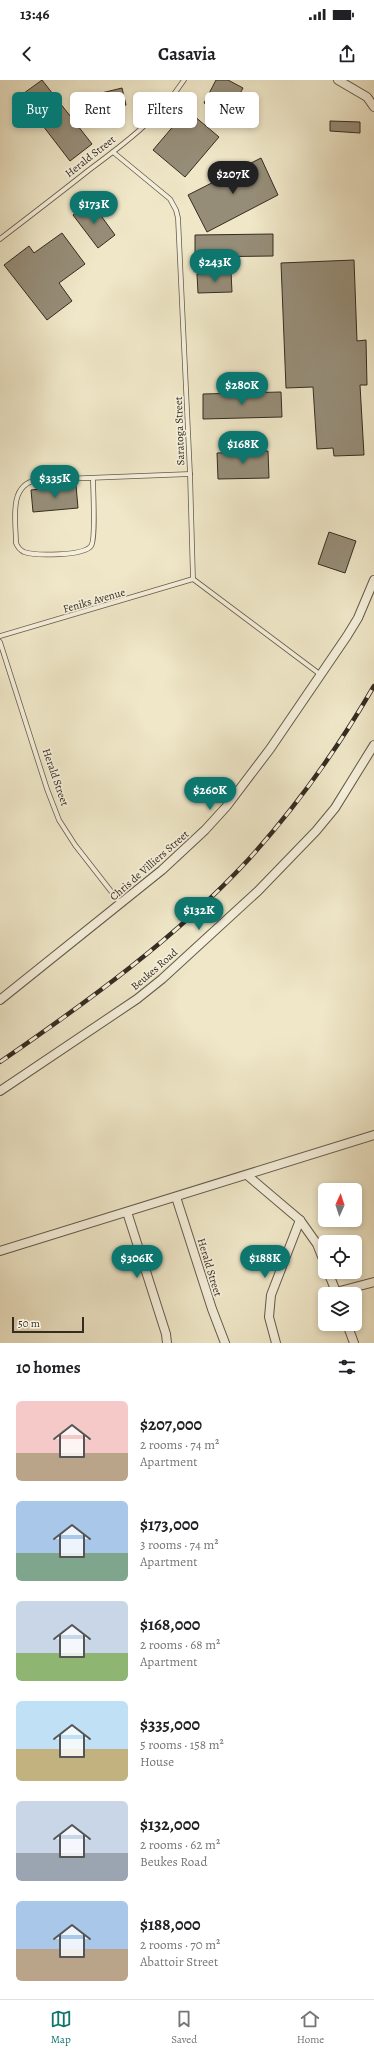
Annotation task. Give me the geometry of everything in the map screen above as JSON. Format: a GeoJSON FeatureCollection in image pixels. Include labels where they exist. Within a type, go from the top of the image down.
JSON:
{"type":"FeatureCollection","features":[{"type":"Feature","properties":{"kind":"street"},"geometry":{"type":"LineString","coordinates":[[338,80],[367,97],[374,107]]}},
{"type":"Feature","properties":{"kind":"street","name":"Chris de Villiers Street"},"geometry":{"type":"LineString","coordinates":[[0,1000],[121,904],[186,848],[226,807],[270,749],[358,618],[374,580]]}},
{"type":"Feature","properties":{"kind":"street","name":"Beukes Road"},"geometry":{"type":"LineString","coordinates":[[0,1091],[137,999],[258,891],[336,808],[374,745]]}},
{"type":"Feature","properties":{"kind":"street"},"geometry":{"type":"LineString","coordinates":[[0,1252],[374,1135]]}},
{"type":"Feature","properties":{"kind":"street"},"geometry":{"type":"LineString","coordinates":[[247,1174],[300,1220],[318,1246]]}},
{"type":"Feature","properties":{"kind":"street","name":"Herald Street"},"geometry":{"type":"LineString","coordinates":[[176,1197],[212,1309],[225,1343]]}},
{"type":"Feature","properties":{"kind":"street"},"geometry":{"type":"LineString","coordinates":[[127,1212],[166,1334],[167,1343]]}},
{"type":"Feature","properties":{"kind":"street"},"geometry":{"type":"LineString","coordinates":[[276,1343],[269,1317],[271,1295],[300,1220]]}},
{"type":"Feature","properties":{"kind":"street"},"geometry":{"type":"LineString","coordinates":[[357,1287],[374,1282]]}},
{"type":"Feature","properties":{"kind":"street"},"geometry":{"type":"LineString","coordinates":[[350,1331],[354,1343]]}},
{"type":"Feature","properties":{"kind":"lane","name":"Herald Street"},"geometry":{"type":"LineString","coordinates":[[0,239],[113,152],[155,116],[170,100],[184,80]]}},
{"type":"Feature","properties":{"kind":"lane","name":"Saratoga Street"},"geometry":{"type":"LineString","coordinates":[[113,152],[163,193],[176,210],[180,230],[193,579]]}},
{"type":"Feature","properties":{"kind":"lane"},"geometry":{"type":"LineString","coordinates":[[93,478],[93,537],[90,547],[84,552],[63,554],[27,553],[20,550],[16,543],[16,504],[17,496],[22,486],[26,483],[36,480],[190,474]]}},
{"type":"Feature","properties":{"kind":"lane"},"geometry":{"type":"LineString","coordinates":[[193,579],[321,674]]}},
{"type":"Feature","properties":{"kind":"lane","name":"Feniks Avenue"},"geometry":{"type":"LineString","coordinates":[[0,636],[193,579]]}},
{"type":"Feature","properties":{"kind":"lane","name":"Herald Street"},"geometry":{"type":"LineString","coordinates":[[0,642],[47,789],[59,820],[74,845],[121,904]]}},
{"type":"Feature","properties":{"kind":"building"},"geometry":{"type":"Polygon","coordinates":[[[42,80],[51,92],[26,92],[42,80]]]}},
{"type":"Feature","properties":{"kind":"building"},"geometry":{"type":"Polygon","coordinates":[[[216,80],[228,80],[243,88],[241,92],[210,92],[216,80]]]}},
{"type":"Feature","properties":{"kind":"building"},"geometry":{"type":"Polygon","coordinates":[[[122,88],[123,92],[105,92],[122,88]]]}},
{"type":"Feature","properties":{"kind":"building"},"geometry":{"type":"Polygon","coordinates":[[[62,106],[70,116],[70,128],[80,128],[92,144],[70,161],[45,128],[62,128],[62,106]]]}},
{"type":"Feature","properties":{"kind":"building"},"geometry":{"type":"Polygon","coordinates":[[[197,118],[205,125],[205,128],[208,128],[219,137],[185,177],[153,150],[172,128],[197,128],[197,118]]]}},
{"type":"Feature","properties":{"kind":"building"},"geometry":{"type":"Polygon","coordinates":[[[330,121],[360,122],[360,133],[330,131],[330,121]]]}},
{"type":"Feature","properties":{"kind":"building"},"geometry":{"type":"Polygon","coordinates":[[[261,158],[278,195],[207,232],[188,195],[261,158]]]}},
{"type":"Feature","properties":{"kind":"building"},"geometry":{"type":"Polygon","coordinates":[[[91,202],[115,235],[98,248],[73,215],[91,202]]]}},
{"type":"Feature","properties":{"kind":"building"},"geometry":{"type":"Polygon","coordinates":[[[62,233],[85,264],[59,283],[72,301],[47,320],[4,265],[29,246],[34,253],[62,233]]]}},
{"type":"Feature","properties":{"kind":"building"},"geometry":{"type":"Polygon","coordinates":[[[273,234],[273,256],[195,257],[195,235],[273,234]]]}},
{"type":"Feature","properties":{"kind":"building"},"geometry":{"type":"Polygon","coordinates":[[[354,260],[357,341],[366,340],[367,385],[360,385],[364,455],[334,456],[333,448],[317,449],[313,387],[286,388],[281,263],[354,260]]]}},
{"type":"Feature","properties":{"kind":"building"},"geometry":{"type":"Polygon","coordinates":[[[231,272],[232,292],[198,293],[197,274],[231,272]]]}},
{"type":"Feature","properties":{"kind":"building"},"geometry":{"type":"Polygon","coordinates":[[[281,392],[282,417],[203,419],[203,394],[281,392]]]}},
{"type":"Feature","properties":{"kind":"building"},"geometry":{"type":"Polygon","coordinates":[[[268,451],[269,478],[218,479],[217,453],[268,451]]]}},
{"type":"Feature","properties":{"kind":"building"},"geometry":{"type":"Polygon","coordinates":[[[76,485],[78,508],[33,512],[31,490],[76,485]]]}},
{"type":"Feature","properties":{"kind":"building"},"geometry":{"type":"Polygon","coordinates":[[[329,532],[356,541],[345,573],[318,564],[329,532]]]}},
{"type":"Feature","properties":{"kind":"railway"},"geometry":{"type":"LineString","coordinates":[[0,1062],[130,968],[220,889],[266,840],[300,798],[346,732],[374,686]]}}]}
